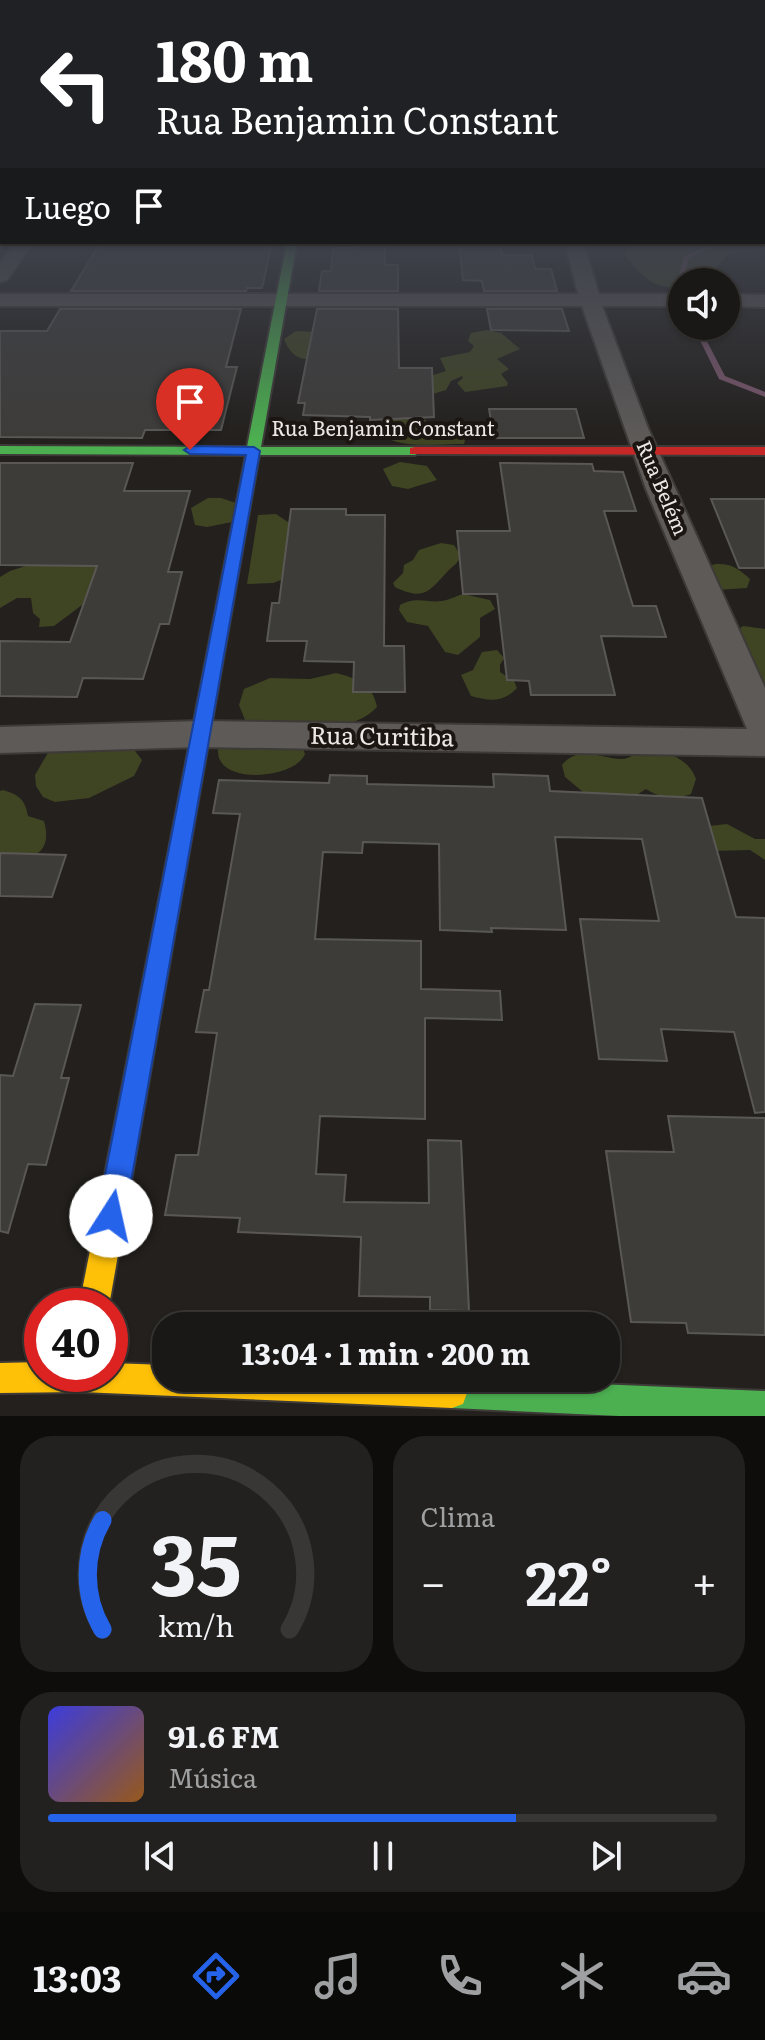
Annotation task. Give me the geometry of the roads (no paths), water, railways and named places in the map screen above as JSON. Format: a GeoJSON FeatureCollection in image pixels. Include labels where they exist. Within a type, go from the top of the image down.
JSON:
{"type":"FeatureCollection","features":[{"type":"Feature","properties":{"kind":"street"},"geometry":{"type":"LineString","coordinates":[[97,1288],[279,305]]}},
{"type":"Feature","properties":{"kind":"street","name":"Rua Belém"},"geometry":{"type":"LineString","coordinates":[[591,305],[645,451],[765,728]]}},
{"type":"Feature","properties":{"kind":"street","name":"Rua Benjamin Constant"},"geometry":{"type":"LineString","coordinates":[[0,450],[765,451]]}},
{"type":"Feature","properties":{"kind":"street","name":"Rua Curitiba"},"geometry":{"type":"LineString","coordinates":[[0,740],[200,734],[765,743]]}},
{"type":"Feature","properties":{"kind":"street"},"geometry":{"type":"LineString","coordinates":[[0,1378],[24,1381]]}},
{"type":"Feature","properties":{"kind":"street"},"geometry":{"type":"LineString","coordinates":[[128,1390],[765,1407]]}},
{"type":"Feature","properties":{"kind":"waterway"},"geometry":{"type":"LineString","coordinates":[[703,340],[722,377],[765,395]]}}]}
